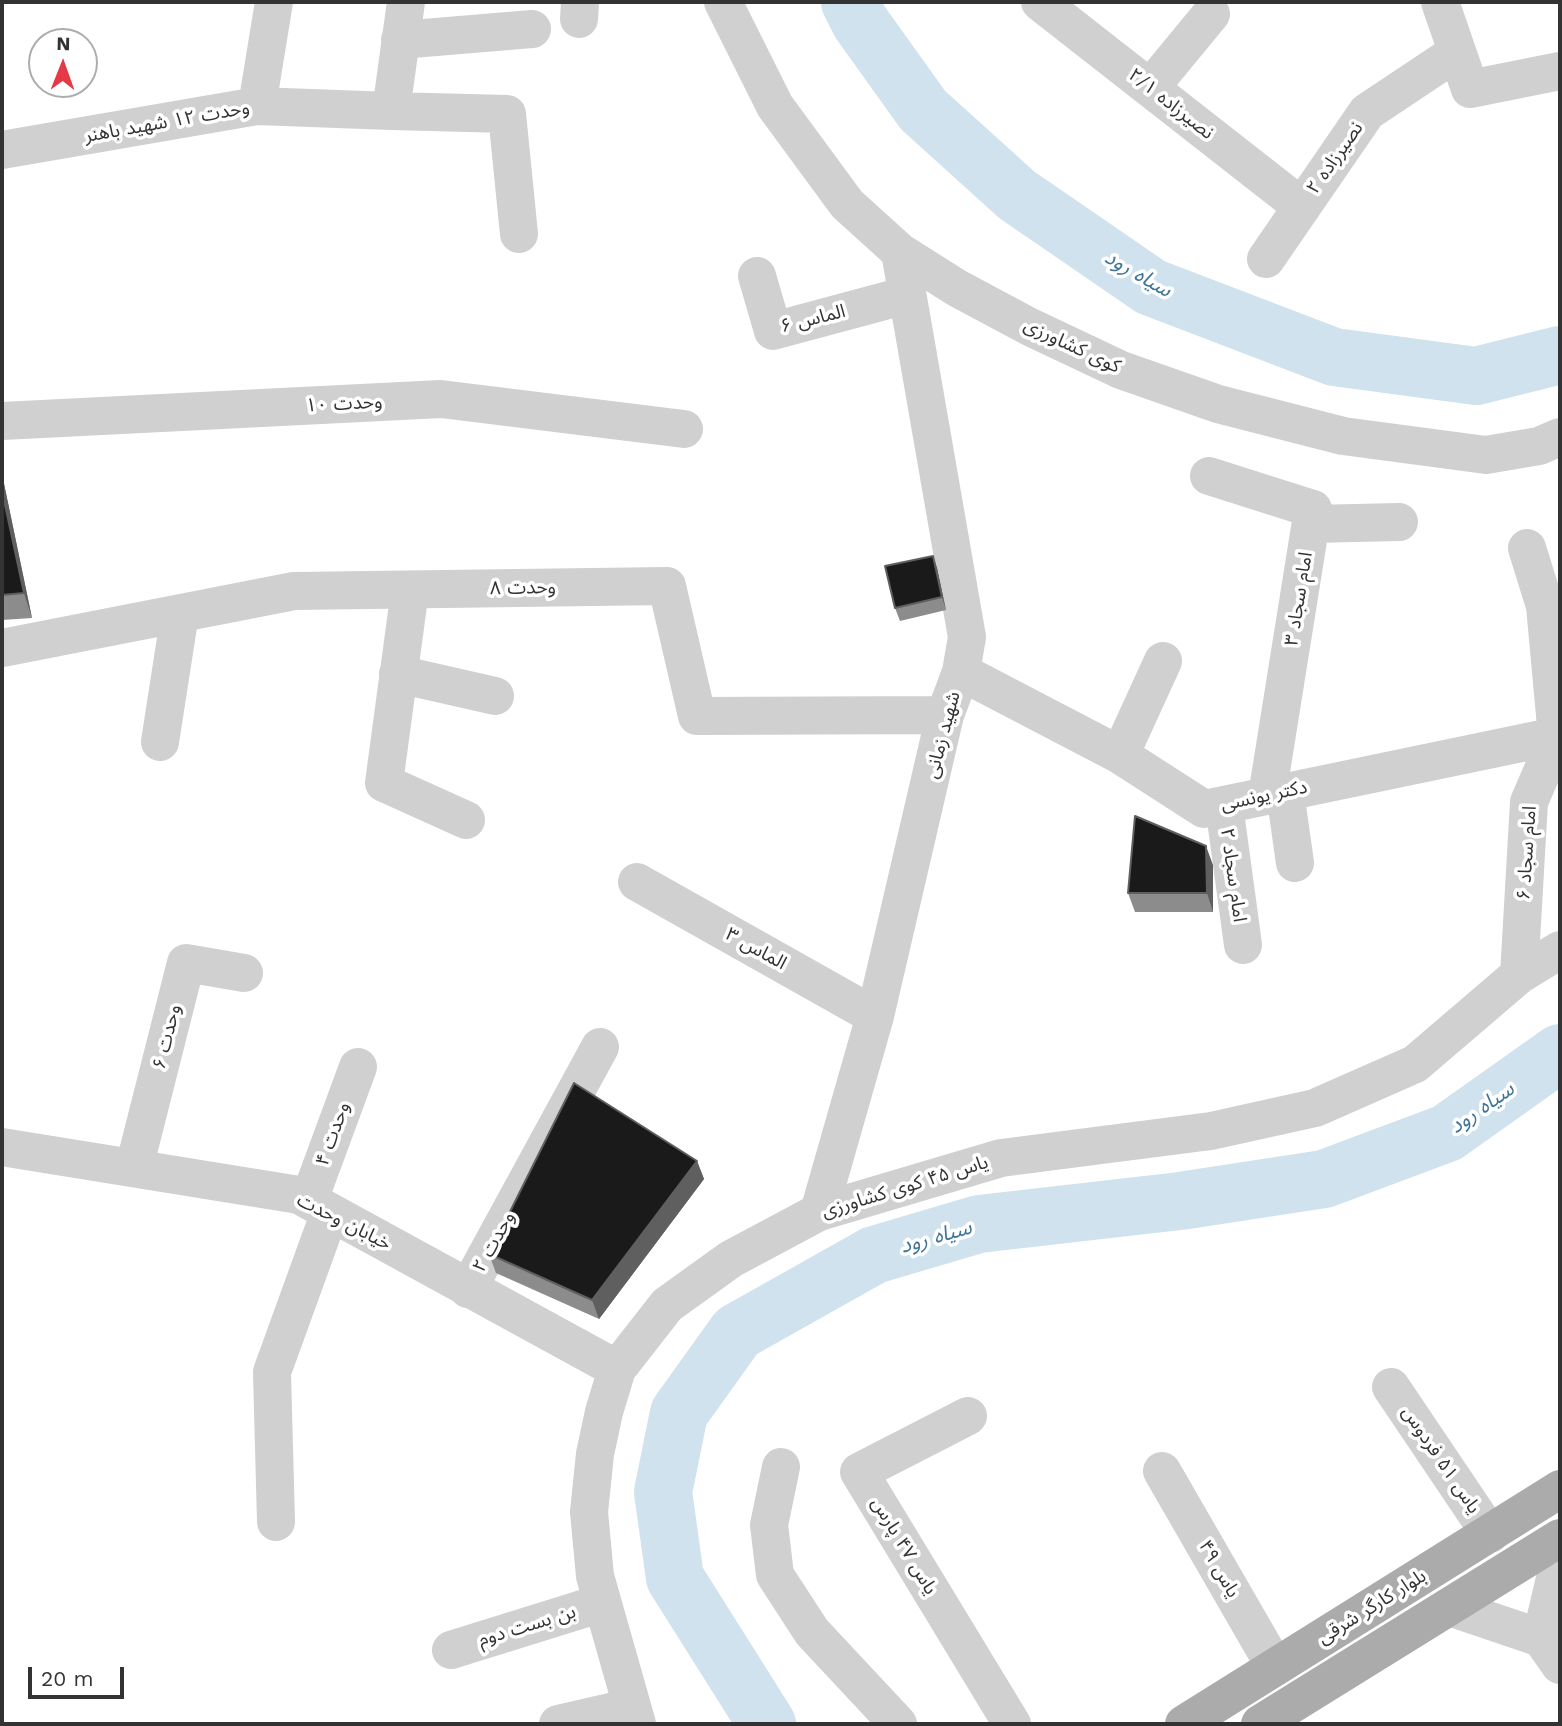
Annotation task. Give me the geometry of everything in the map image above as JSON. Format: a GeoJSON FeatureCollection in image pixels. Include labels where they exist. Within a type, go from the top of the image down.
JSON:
{"type":"FeatureCollection","features":[{"type":"Feature","properties":{"kind":"main road","name":"بلوار کارگر شرقی"},"geometry":{"type":"LineString","coordinates":[[1184,1724],[1560,1489]]}},
{"type":"Feature","properties":{"kind":"main road","name":"بلوار کارگر شرقی"},"geometry":{"type":"LineString","coordinates":[[1260,1724],[1560,1538]]}},
{"type":"Feature","properties":{"kind":"street"},"geometry":{"type":"LineString","coordinates":[[257,106],[274,2]]}},
{"type":"Feature","properties":{"kind":"street"},"geometry":{"type":"LineString","coordinates":[[391,111],[406,2]]}},
{"type":"Feature","properties":{"kind":"street","name":"کوی کشاورزی"},"geometry":{"type":"LineString","coordinates":[[723,2],[775,106],[847,204],[900,252],[957,288],[1030,327],[1121,370],[1218,404],[1343,436],[1486,455],[1539,446],[1560,437]]}},
{"type":"Feature","properties":{"kind":"street","name":"نصیرزاده ۲/۱"},"geometry":{"type":"LineString","coordinates":[[1040,2],[1302,207]]}},
{"type":"Feature","properties":{"kind":"street"},"geometry":{"type":"LineString","coordinates":[[1440,2],[1470,89],[1560,71]]}},
{"type":"Feature","properties":{"kind":"street"},"geometry":{"type":"LineString","coordinates":[[1150,88],[1211,13]]}},
{"type":"Feature","properties":{"kind":"street"},"geometry":{"type":"LineString","coordinates":[[400,40],[532,29]]}},
{"type":"Feature","properties":{"kind":"street","name":"نصیرزاده ۲"},"geometry":{"type":"LineString","coordinates":[[1266,259],[1367,112],[1457,52]]}},
{"type":"Feature","properties":{"kind":"street","name":"وحدت ۱۲ شهید باهنر"},"geometry":{"type":"LineString","coordinates":[[2,150],[257,106],[507,114],[519,234]]}},
{"type":"Feature","properties":{"kind":"street","name":"شهید زمانی"},"geometry":{"type":"LineString","coordinates":[[819,1212],[876,1016],[945,715],[961,671],[967,637],[963,601],[900,252]]}},
{"type":"Feature","properties":{"kind":"street","name":"الماس ۶"},"geometry":{"type":"LineString","coordinates":[[757,276],[773,331],[907,295]]}},
{"type":"Feature","properties":{"kind":"street","name":"وحدت ۱۰"},"geometry":{"type":"LineString","coordinates":[[2,421],[441,399],[684,429]]}},
{"type":"Feature","properties":{"kind":"street","name":"امام سجاد ۳"},"geometry":{"type":"LineString","coordinates":[[1209,476],[1313,509],[1276,794],[1295,863]]}},
{"type":"Feature","properties":{"kind":"street"},"geometry":{"type":"LineString","coordinates":[[1311,524],[1399,522]]}},
{"type":"Feature","properties":{"kind":"street"},"geometry":{"type":"LineString","coordinates":[[1527,548],[1553,601],[1559,736]]}},
{"type":"Feature","properties":{"kind":"street","name":"وحدت ۸"},"geometry":{"type":"LineString","coordinates":[[2,648],[294,591],[667,586],[697,716],[945,715]]}},
{"type":"Feature","properties":{"kind":"street"},"geometry":{"type":"LineString","coordinates":[[410,590],[384,783],[466,820]]}},
{"type":"Feature","properties":{"kind":"street"},"geometry":{"type":"LineString","coordinates":[[160,742],[180,613]]}},
{"type":"Feature","properties":{"kind":"street"},"geometry":{"type":"LineString","coordinates":[[1120,755],[1163,661]]}},
{"type":"Feature","properties":{"kind":"street","name":"دکتر یونسی"},"geometry":{"type":"LineString","coordinates":[[961,671],[1120,755],[1204,809],[1559,736]]}},
{"type":"Feature","properties":{"kind":"street"},"geometry":{"type":"LineString","coordinates":[[398,674],[495,696]]}},
{"type":"Feature","properties":{"kind":"street","name":"امام سجاد ۶"},"geometry":{"type":"LineString","coordinates":[[1519,975],[1529,803],[1559,736]]}},
{"type":"Feature","properties":{"kind":"street","name":"امام سجاد ۲"},"geometry":{"type":"LineString","coordinates":[[1224,805],[1243,945]]}},
{"type":"Feature","properties":{"kind":"street","name":"الماس ۳"},"geometry":{"type":"LineString","coordinates":[[637,882],[876,1016]]}},
{"type":"Feature","properties":{"kind":"street","name":"یاس ۴۵ کوی کشاورزی"},"geometry":{"type":"LineString","coordinates":[[635,1715],[595,1576],[590,1512],[595,1454],[617,1369],[667,1306],[731,1259],[819,1212],[1001,1158],[1211,1131],[1315,1108],[1415,1064],[1519,975],[1560,950]]}},
{"type":"Feature","properties":{"kind":"street","name":"وحدت ۶"},"geometry":{"type":"LineString","coordinates":[[134,1168],[186,963],[244,973]]}},
{"type":"Feature","properties":{"kind":"street","name":"وحدت ۲"},"geometry":{"type":"LineString","coordinates":[[468,1289],[600,1047]]}},
{"type":"Feature","properties":{"kind":"street","name":"وحدت ۴"},"geometry":{"type":"LineString","coordinates":[[276,1521],[272,1372],[358,1067]]}},
{"type":"Feature","properties":{"kind":"street","name":"خیابان وحدت"},"geometry":{"type":"LineString","coordinates":[[2,1147],[299,1195],[617,1369]]}},
{"type":"Feature","properties":{"kind":"street","name":"یاس ۵۱ فردوس"},"geometry":{"type":"LineString","coordinates":[[1391,1387],[1490,1534]]}},
{"type":"Feature","properties":{"kind":"street","name":"یاس ۴۷ پارس"},"geometry":{"type":"LineString","coordinates":[[968,1416],[859,1472],[1012,1724]]}},
{"type":"Feature","properties":{"kind":"street"},"geometry":{"type":"LineString","coordinates":[[780,1467],[769,1525],[775,1575],[812,1632],[898,1724]]}},
{"type":"Feature","properties":{"kind":"street","name":"یاس ۴۹"},"geometry":{"type":"LineString","coordinates":[[1162,1471],[1275,1667]]}},
{"type":"Feature","properties":{"kind":"street"},"geometry":{"type":"LineString","coordinates":[[1449,1607],[1551,1651],[1560,1558]]}},
{"type":"Feature","properties":{"kind":"street","name":"بن بست دوم"},"geometry":{"type":"LineString","coordinates":[[451,1650],[603,1603]]}},
{"type":"Feature","properties":{"kind":"street"},"geometry":{"type":"LineString","coordinates":[[558,1724],[635,1715]]}},
{"type":"Feature","properties":{"kind":"building"},"geometry":{"type":"Polygon","coordinates":[[[2,491],[24,593],[2,595],[2,491]]]}},
{"type":"Feature","properties":{"kind":"building"},"geometry":{"type":"Polygon","coordinates":[[[933,556],[942,597],[895,608],[885,566],[933,556]]]}},
{"type":"Feature","properties":{"kind":"building"},"geometry":{"type":"Polygon","coordinates":[[[1135,816],[1206,846],[1207,893],[1128,893],[1135,816]]]}},
{"type":"Feature","properties":{"kind":"building"},"geometry":{"type":"Polygon","coordinates":[[[574,1083],[697,1161],[592,1300],[489,1254],[574,1083]]]}},
{"type":"Feature","properties":{"kind":"waterway","name":"سیاه رود"},"geometry":{"type":"LineString","coordinates":[[850,2],[860,22],[923,110],[1017,195],[1151,287],[1334,357],[1476,376],[1560,355]]}},
{"type":"Feature","properties":{"kind":"waterway","name":"سیاه رود"},"geometry":{"type":"LineString","coordinates":[[767,1724],[675,1578],[663,1492],[679,1413],[737,1332],[874,1255],[979,1224],[1180,1201],[1324,1179],[1447,1133],[1560,1053]]}}]}
